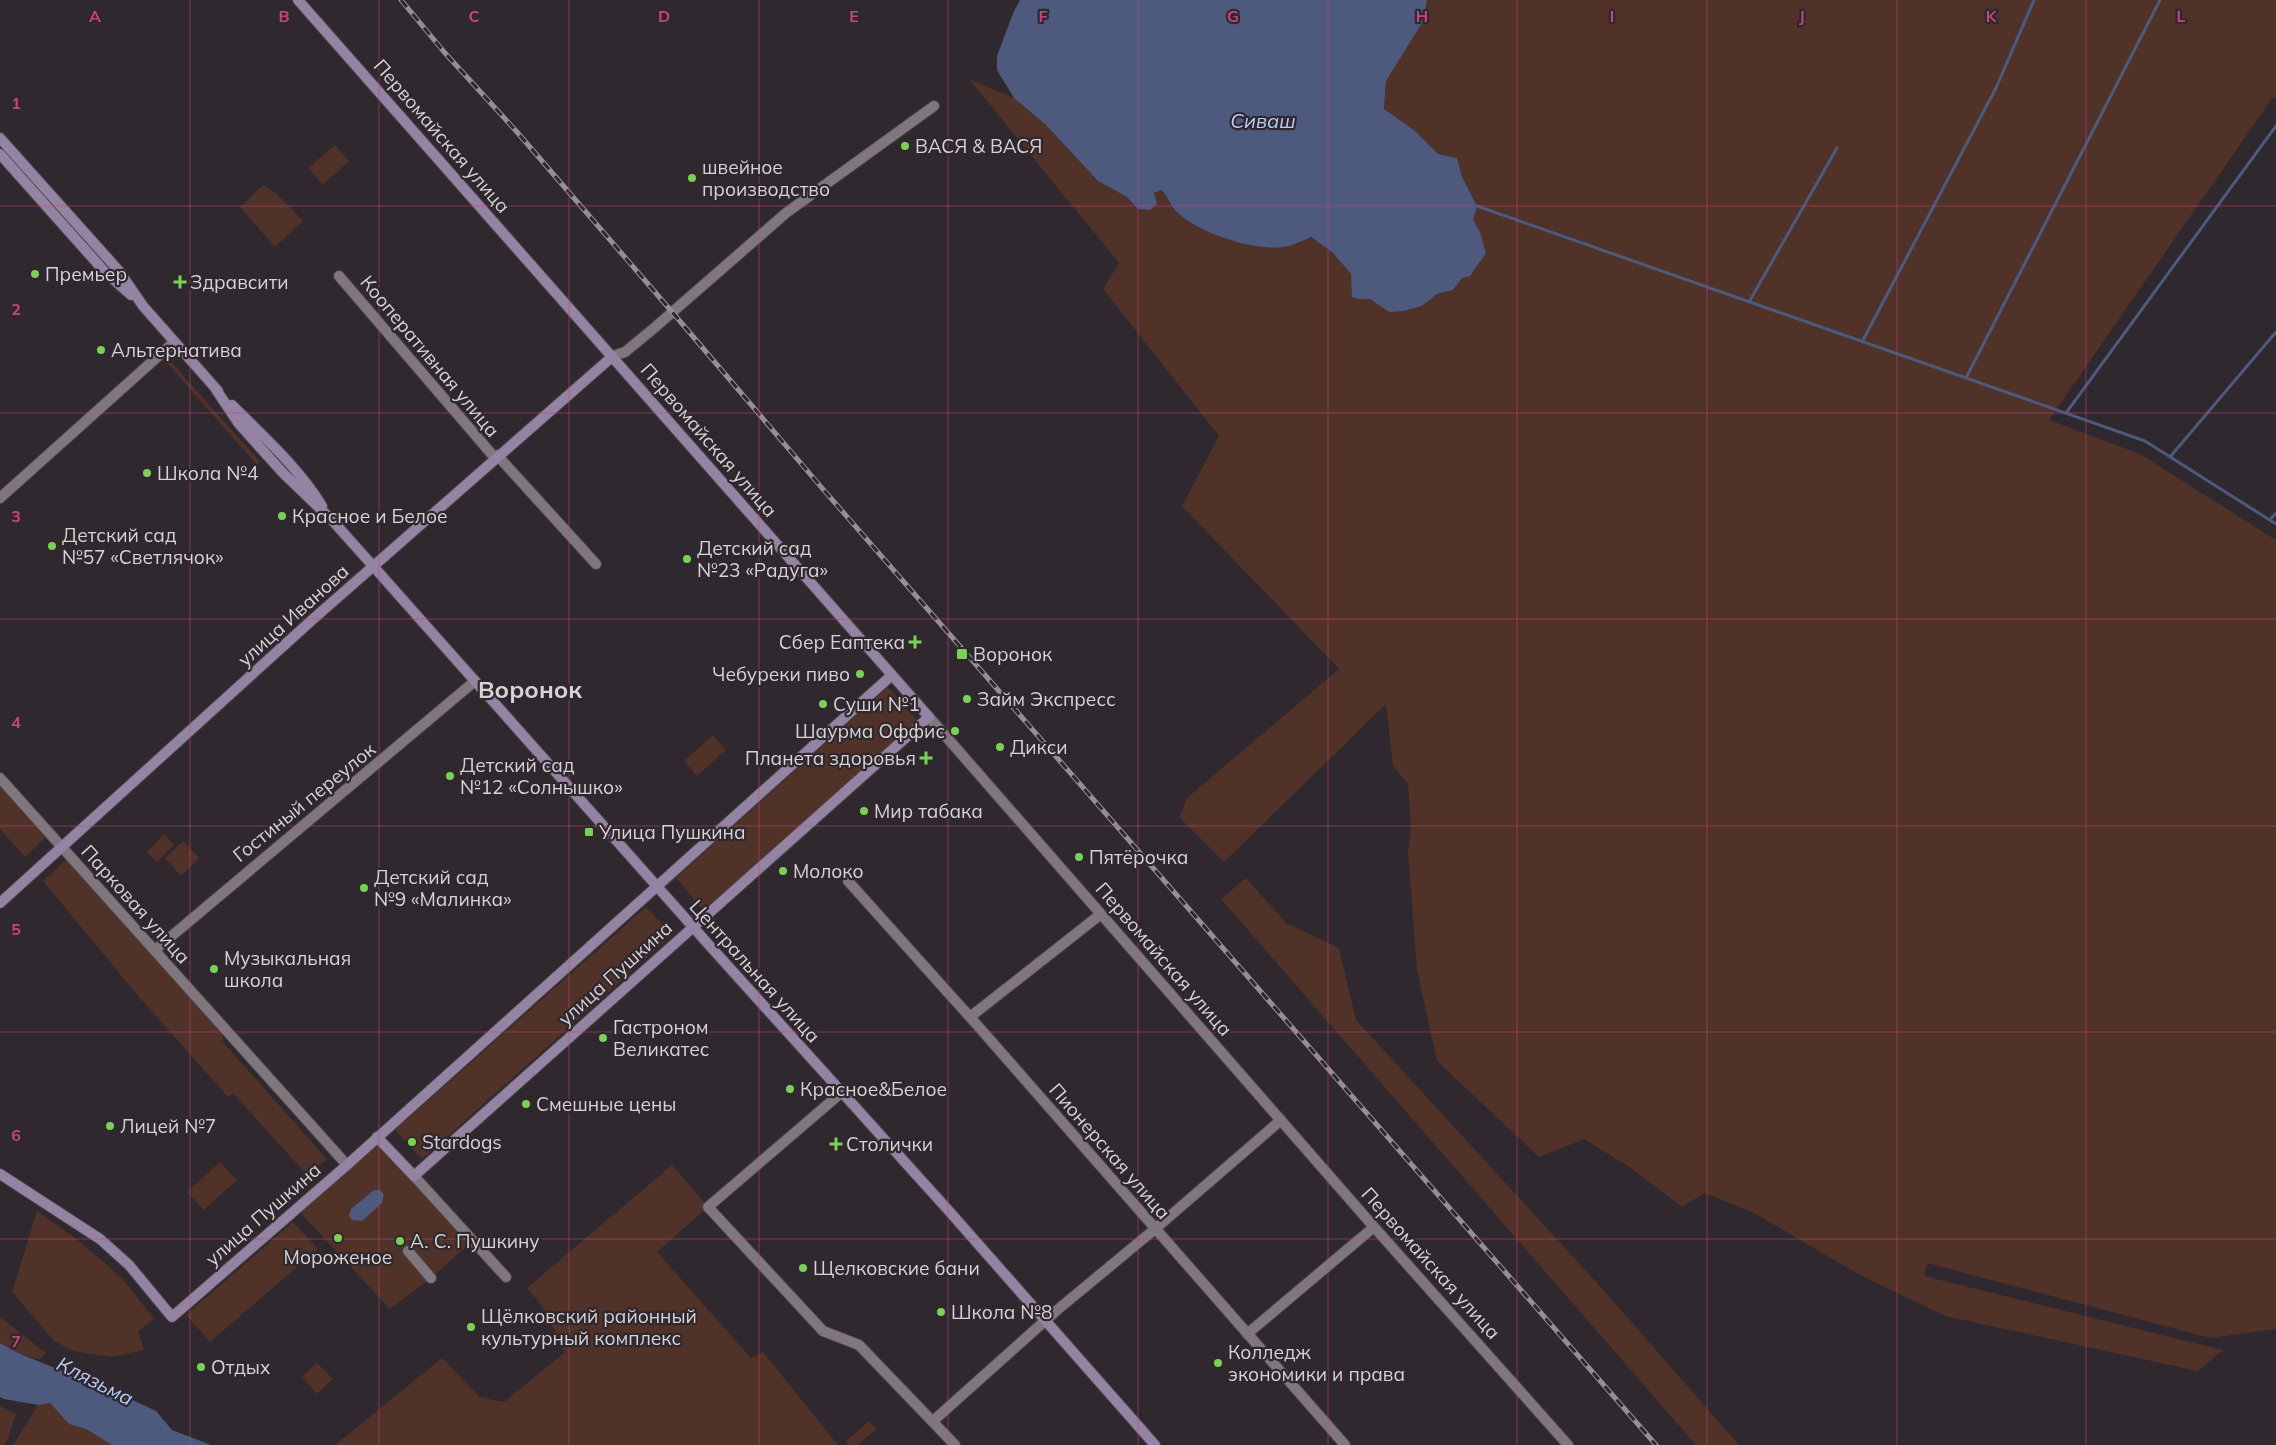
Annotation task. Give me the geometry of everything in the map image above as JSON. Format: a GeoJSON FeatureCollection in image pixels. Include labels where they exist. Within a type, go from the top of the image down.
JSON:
{"type":"FeatureCollection","features":[{"type":"Feature","properties":{"kind":"street","name":"Первомайская улица"},"geometry":{"type":"LineString","coordinates":[[298,0],[613,356],[1568,1445]]}},
{"type":"Feature","properties":{"kind":"street"},"geometry":{"type":"LineString","coordinates":[[613,356],[625,352],[653,329],[786,213],[934,106]]}},
{"type":"Feature","properties":{"kind":"street","name":"Центральная улица"},"geometry":{"type":"LineString","coordinates":[[0,138],[119,271],[143,306],[174,342],[215,388],[272,444],[314,491],[331,519],[1155,1445]]}},
{"type":"Feature","properties":{"kind":"street","name":"Центральная улица"},"geometry":{"type":"LineString","coordinates":[[0,154],[105,272],[143,306]]}},
{"type":"Feature","properties":{"kind":"street","name":"Кооперативная улица"},"geometry":{"type":"LineString","coordinates":[[340,276],[496,456],[596,564]]}},
{"type":"Feature","properties":{"kind":"street"},"geometry":{"type":"LineString","coordinates":[[0,498],[174,342]]}},
{"type":"Feature","properties":{"kind":"street","name":"улица Иванова"},"geometry":{"type":"LineString","coordinates":[[0,903],[496,456],[613,356]]}},
{"type":"Feature","properties":{"kind":"street","name":"улица Пушкина"},"geometry":{"type":"LineString","coordinates":[[0,1174],[100,1239],[129,1265],[172,1317],[347,1165],[387,1127],[892,675]]}},
{"type":"Feature","properties":{"kind":"street","name":"Гостиный переулок"},"geometry":{"type":"LineString","coordinates":[[155,950],[475,682]]}},
{"type":"Feature","properties":{"kind":"street","name":"улица Пушкина"},"geometry":{"type":"LineString","coordinates":[[414,1176],[929,716]]}},
{"type":"Feature","properties":{"kind":"street","name":"Парковая улица"},"geometry":{"type":"LineString","coordinates":[[0,778],[347,1165]]}},
{"type":"Feature","properties":{"kind":"street","name":"Пионерская улица"},"geometry":{"type":"LineString","coordinates":[[848,881],[970,1017],[1345,1445]]}},
{"type":"Feature","properties":{"kind":"street"},"geometry":{"type":"LineString","coordinates":[[970,1017],[1101,914]]}},
{"type":"Feature","properties":{"kind":"street"},"geometry":{"type":"LineString","coordinates":[[841,1093],[708,1208],[823,1331],[858,1346],[955,1445]]}},
{"type":"Feature","properties":{"kind":"street"},"geometry":{"type":"LineString","coordinates":[[933,1421],[1045,1320],[1155,1229],[1281,1120]]}},
{"type":"Feature","properties":{"kind":"street"},"geometry":{"type":"LineString","coordinates":[[377,1137],[506,1276]]}},
{"type":"Feature","properties":{"kind":"street"},"geometry":{"type":"LineString","coordinates":[[1247,1334],[1374,1226]]}},
{"type":"Feature","properties":{"kind":"street"},"geometry":{"type":"LineString","coordinates":[[408,1251],[431,1278]]}},
{"type":"Feature","properties":{"kind":"shaded area"},"geometry":{"type":"Polygon","coordinates":[[[1427,0],[2276,0],[2276,99],[2273,97],[2049,420],[2140,454],[2276,540],[2276,1329],[2210,1338],[1927,1263],[1924,1276],[2223,1350],[2198,1371],[1945,1316],[1858,1274],[1754,1213],[1705,1193],[1682,1207],[1631,1168],[1584,1139],[1539,1157],[1437,1061],[1417,970],[1408,853],[1411,828],[1408,784],[1393,766],[1386,704],[1224,862],[1179,817],[1187,798],[1339,669],[1182,506],[1219,436],[1103,289],[1119,263],[969,79],[1014,98],[1046,125],[1098,181],[1127,197],[1138,209],[1150,210],[1157,204],[1154,193],[1161,190],[1174,209],[1183,218],[1211,233],[1228,239],[1261,247],[1277,248],[1294,245],[1310,237],[1333,253],[1351,274],[1359,299],[1370,299],[1389,312],[1422,306],[1437,294],[1453,290],[1462,278],[1480,232],[1472,220],[1477,206],[1462,177],[1457,158],[1438,154],[1414,130],[1384,109],[1386,81],[1424,20],[1427,0]]]}},
{"type":"Feature","properties":{"kind":"shaded area"},"geometry":{"type":"Polygon","coordinates":[[[335,145],[349,161],[323,185],[308,168],[335,145]]]}},
{"type":"Feature","properties":{"kind":"shaded area"},"geometry":{"type":"Polygon","coordinates":[[[263,185],[277,194],[303,221],[275,247],[240,207],[263,185]]]}},
{"type":"Feature","properties":{"kind":"shaded area"},"geometry":{"type":"Polygon","coordinates":[[[167,363],[172,363],[260,462],[257,465],[167,363]]]}},
{"type":"Feature","properties":{"kind":"shaded area"},"geometry":{"type":"Polygon","coordinates":[[[888,687],[919,723],[704,911],[676,878],[888,687]]]}},
{"type":"Feature","properties":{"kind":"shaded area"},"geometry":{"type":"Polygon","coordinates":[[[713,735],[726,750],[697,776],[684,761],[713,735]]]}},
{"type":"Feature","properties":{"kind":"shaded area"},"geometry":{"type":"Polygon","coordinates":[[[0,785],[46,837],[25,857],[0,829],[0,785]]]}},
{"type":"Feature","properties":{"kind":"shaded area"},"geometry":{"type":"Polygon","coordinates":[[[164,834],[174,845],[157,862],[147,852],[164,834]]]}},
{"type":"Feature","properties":{"kind":"shaded area"},"geometry":{"type":"Polygon","coordinates":[[[183,841],[199,858],[181,876],[165,858],[183,841]]]}},
{"type":"Feature","properties":{"kind":"shaded area"},"geometry":{"type":"Polygon","coordinates":[[[66,860],[222,1030],[223,1042],[327,1159],[307,1175],[233,1093],[228,1097],[139,997],[43,881],[66,860]]]}},
{"type":"Feature","properties":{"kind":"shaded area"},"geometry":{"type":"Polygon","coordinates":[[[1246,878],[1286,923],[1339,948],[1356,1020],[1607,1294],[1739,1445],[1696,1445],[1221,899],[1246,878]]]}},
{"type":"Feature","properties":{"kind":"shaded area"},"geometry":{"type":"Polygon","coordinates":[[[646,907],[672,935],[422,1159],[395,1130],[646,907]]]}},
{"type":"Feature","properties":{"kind":"shaded area"},"geometry":{"type":"Polygon","coordinates":[[[377,1137],[473,1241],[431,1278],[390,1309],[296,1208],[377,1137]]]}},
{"type":"Feature","properties":{"kind":"shaded area"},"geometry":{"type":"Polygon","coordinates":[[[220,1162],[237,1180],[204,1210],[187,1192],[220,1162]]]}},
{"type":"Feature","properties":{"kind":"shaded area"},"geometry":{"type":"Polygon","coordinates":[[[672,1165],[708,1207],[657,1252],[751,1358],[763,1352],[838,1445],[335,1445],[442,1358],[480,1397],[504,1402],[565,1352],[542,1306],[527,1288],[672,1165]]]}},
{"type":"Feature","properties":{"kind":"shaded area"},"geometry":{"type":"Polygon","coordinates":[[[37,1211],[75,1238],[122,1278],[154,1319],[138,1331],[144,1350],[112,1357],[73,1351],[54,1341],[12,1292],[37,1211]]]}},
{"type":"Feature","properties":{"kind":"shaded area"},"geometry":{"type":"Polygon","coordinates":[[[293,1222],[318,1249],[210,1342],[186,1315],[293,1222]]]}},
{"type":"Feature","properties":{"kind":"shaded area"},"geometry":{"type":"Polygon","coordinates":[[[0,1317],[46,1353],[39,1360],[18,1353],[0,1343],[0,1317]]]}},
{"type":"Feature","properties":{"kind":"shaded area"},"geometry":{"type":"Polygon","coordinates":[[[317,1363],[333,1379],[317,1394],[302,1377],[317,1363]]]}},
{"type":"Feature","properties":{"kind":"shaded area"},"geometry":{"type":"Polygon","coordinates":[[[50,1403],[69,1424],[86,1429],[112,1445],[13,1445],[38,1405],[50,1403]]]}},
{"type":"Feature","properties":{"kind":"shaded area"},"geometry":{"type":"Polygon","coordinates":[[[0,1406],[16,1414],[4,1445],[0,1445],[0,1406]]]}},
{"type":"Feature","properties":{"kind":"shaded area"},"geometry":{"type":"Polygon","coordinates":[[[869,1421],[876,1429],[858,1445],[849,1445],[846,1441],[869,1421]]]}},
{"type":"Feature","properties":{"kind":"water","name":"Сиваш"},"geometry":{"type":"Polygon","coordinates":[[[1020,0],[1427,0],[1424,20],[1386,81],[1384,109],[1414,130],[1438,154],[1457,158],[1462,177],[1477,206],[1473,220],[1480,232],[1486,253],[1470,276],[1462,278],[1453,290],[1437,294],[1422,306],[1403,311],[1389,312],[1370,299],[1352,297],[1351,274],[1333,253],[1311,237],[1289,246],[1277,248],[1261,247],[1228,239],[1196,226],[1183,218],[1174,209],[1161,190],[1154,193],[1157,204],[1150,210],[1138,209],[1127,197],[1098,181],[1046,125],[1014,98],[997,70],[997,56],[1020,0]]]}},
{"type":"Feature","properties":{"kind":"water"},"geometry":{"type":"Polygon","coordinates":[[[374,1190],[380,1190],[384,1194],[382,1203],[362,1221],[352,1220],[349,1216],[351,1209],[374,1190]]]}},
{"type":"Feature","properties":{"kind":"water"},"geometry":{"type":"Polygon","coordinates":[[[0,1343],[18,1353],[77,1377],[87,1388],[118,1393],[156,1411],[172,1430],[211,1445],[112,1445],[86,1429],[69,1424],[50,1403],[38,1405],[4,1399],[0,1397],[0,1343]]]}},
{"type":"Feature","properties":{"kind":"waterway"},"geometry":{"type":"LineString","coordinates":[[1862,342],[1996,88],[2034,0]]}},
{"type":"Feature","properties":{"kind":"waterway"},"geometry":{"type":"LineString","coordinates":[[1966,378],[2160,0]]}},
{"type":"Feature","properties":{"kind":"waterway"},"geometry":{"type":"LineString","coordinates":[[2066,413],[2276,126]]}},
{"type":"Feature","properties":{"kind":"waterway"},"geometry":{"type":"LineString","coordinates":[[1749,302],[1837,148]]}},
{"type":"Feature","properties":{"kind":"waterway"},"geometry":{"type":"LineString","coordinates":[[1477,206],[2145,441],[2276,524]]}},
{"type":"Feature","properties":{"kind":"waterway"},"geometry":{"type":"LineString","coordinates":[[2170,457],[2276,332]]}},
{"type":"Feature","properties":{"kind":"waterway"},"geometry":{"type":"LineString","coordinates":[[2270,520],[2276,513]]}},
{"type":"Feature","properties":{"kind":"railway"},"geometry":{"type":"LineString","coordinates":[[401,0],[445,53],[517,132],[822,488],[1656,1445]]}},
{"type":"Feature","properties":{"kind":"place","name":"ВАСЯ & ВАСЯ"},"geometry":{"type":"Point","coordinates":[905,146]}},
{"type":"Feature","properties":{"kind":"place","name":"швейное производство"},"geometry":{"type":"Point","coordinates":[692,178]}},
{"type":"Feature","properties":{"kind":"place","name":"Премьер"},"geometry":{"type":"Point","coordinates":[35,274]}},
{"type":"Feature","properties":{"kind":"place","name":"Здравсити"},"geometry":{"type":"Point","coordinates":[180,282]}},
{"type":"Feature","properties":{"kind":"place","name":"Альтернатива"},"geometry":{"type":"Point","coordinates":[101,350]}},
{"type":"Feature","properties":{"kind":"place","name":"Школа №4"},"geometry":{"type":"Point","coordinates":[147,473]}},
{"type":"Feature","properties":{"kind":"place","name":"Красное и Белое"},"geometry":{"type":"Point","coordinates":[282,516]}},
{"type":"Feature","properties":{"kind":"place","name":"Детский сад №57 «Светлячок»"},"geometry":{"type":"Point","coordinates":[52,546]}},
{"type":"Feature","properties":{"kind":"place","name":"Детский сад №23 «Радуга»"},"geometry":{"type":"Point","coordinates":[687,559]}},
{"type":"Feature","properties":{"kind":"place","name":"Сбер Еаптека"},"geometry":{"type":"Point","coordinates":[915,642]}},
{"type":"Feature","properties":{"kind":"place","name":"Воронок"},"geometry":{"type":"Point","coordinates":[962,654]}},
{"type":"Feature","properties":{"kind":"place","name":"Чебуреки пиво"},"geometry":{"type":"Point","coordinates":[860,674]}},
{"type":"Feature","properties":{"kind":"place","name":"Займ Экспресс"},"geometry":{"type":"Point","coordinates":[967,699]}},
{"type":"Feature","properties":{"kind":"place","name":"Суши №1"},"geometry":{"type":"Point","coordinates":[823,704]}},
{"type":"Feature","properties":{"kind":"place","name":"Шаурма Оффис"},"geometry":{"type":"Point","coordinates":[955,731]}},
{"type":"Feature","properties":{"kind":"place","name":"Дикси"},"geometry":{"type":"Point","coordinates":[1000,747]}},
{"type":"Feature","properties":{"kind":"place","name":"Планета здоровья"},"geometry":{"type":"Point","coordinates":[926,758]}},
{"type":"Feature","properties":{"kind":"place","name":"Детский сад №12 «Солнышко»"},"geometry":{"type":"Point","coordinates":[450,776]}},
{"type":"Feature","properties":{"kind":"place","name":"Мир табака"},"geometry":{"type":"Point","coordinates":[864,811]}},
{"type":"Feature","properties":{"kind":"place","name":"Улица Пушкина"},"geometry":{"type":"Point","coordinates":[589,832]}},
{"type":"Feature","properties":{"kind":"place","name":"Пятёрочка"},"geometry":{"type":"Point","coordinates":[1079,857]}},
{"type":"Feature","properties":{"kind":"place","name":"Moлоко"},"geometry":{"type":"Point","coordinates":[783,871]}},
{"type":"Feature","properties":{"kind":"place","name":"Детский сад №9 «Малинка»"},"geometry":{"type":"Point","coordinates":[364,888]}},
{"type":"Feature","properties":{"kind":"place","name":"Музыкальная школа"},"geometry":{"type":"Point","coordinates":[214,969]}},
{"type":"Feature","properties":{"kind":"place","name":"Гастроном Великатес"},"geometry":{"type":"Point","coordinates":[603,1038]}},
{"type":"Feature","properties":{"kind":"place","name":"Красное&Белое"},"geometry":{"type":"Point","coordinates":[790,1089]}},
{"type":"Feature","properties":{"kind":"place","name":"Смешные цены"},"geometry":{"type":"Point","coordinates":[526,1104]}},
{"type":"Feature","properties":{"kind":"place","name":"Лицей №7"},"geometry":{"type":"Point","coordinates":[110,1126]}},
{"type":"Feature","properties":{"kind":"place","name":"Stardogs"},"geometry":{"type":"Point","coordinates":[412,1142]}},
{"type":"Feature","properties":{"kind":"place","name":"Столички"},"geometry":{"type":"Point","coordinates":[836,1144]}},
{"type":"Feature","properties":{"kind":"place","name":"Мороженое"},"geometry":{"type":"Point","coordinates":[338,1238]}},
{"type":"Feature","properties":{"kind":"place","name":"А. С. Пушкину"},"geometry":{"type":"Point","coordinates":[400,1241]}},
{"type":"Feature","properties":{"kind":"place","name":"Щелковские бани"},"geometry":{"type":"Point","coordinates":[803,1268]}},
{"type":"Feature","properties":{"kind":"place","name":"Школа №8"},"geometry":{"type":"Point","coordinates":[941,1312]}},
{"type":"Feature","properties":{"kind":"place","name":"Щёлковский районный культурный комплекс"},"geometry":{"type":"Point","coordinates":[471,1327]}},
{"type":"Feature","properties":{"kind":"place","name":"Колледж экономики и права"},"geometry":{"type":"Point","coordinates":[1218,1363]}},
{"type":"Feature","properties":{"kind":"place","name":"Отдых"},"geometry":{"type":"Point","coordinates":[201,1367]}},
{"type":"Feature","properties":{"kind":"district","name":"Воронок"},"geometry":{"type":"Point","coordinates":[530,690]}},
{"type":"Feature","properties":{"kind":"water label","name":"Клязьма"},"geometry":{"type":"Point","coordinates":[95,1381]}}]}
